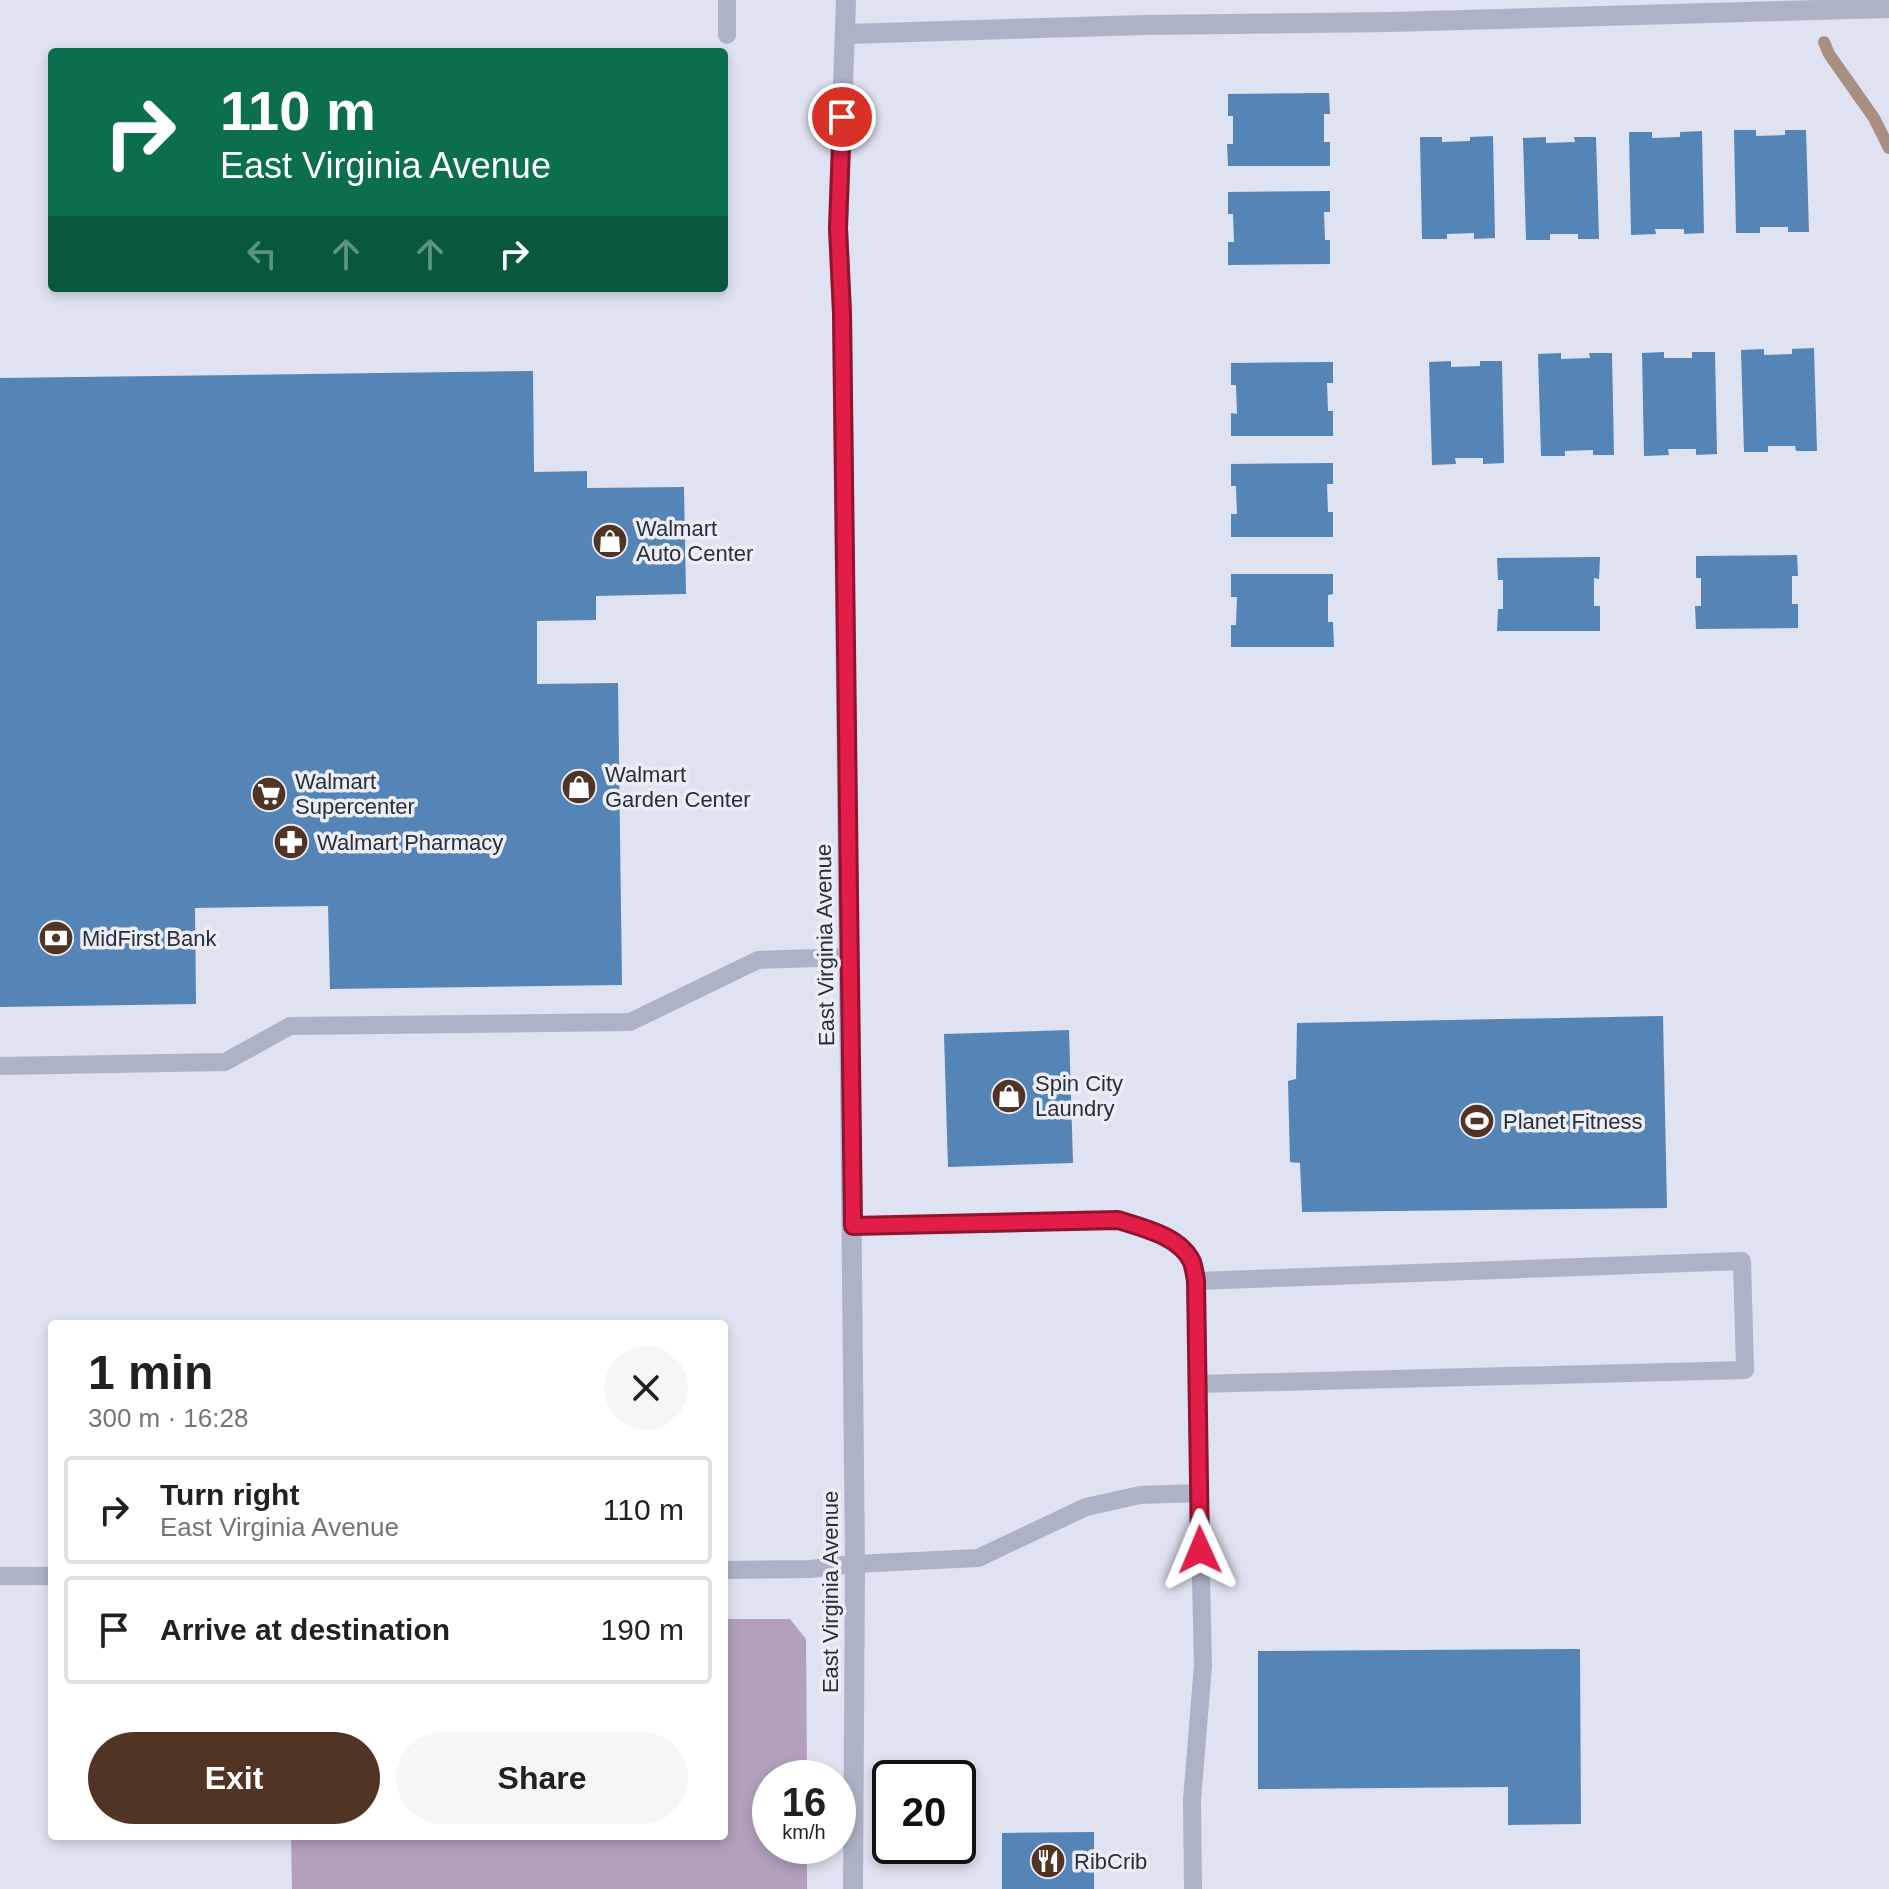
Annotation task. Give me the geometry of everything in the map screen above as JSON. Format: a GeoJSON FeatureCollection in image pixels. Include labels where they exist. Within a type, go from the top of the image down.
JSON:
{"type":"FeatureCollection","features":[{"type":"Feature","properties":{"kind":"street","name":"East Virginia Avenue"},"geometry":{"type":"LineString","coordinates":[[846,0],[838,228],[842,313],[853,1226],[853,1889]]}},
{"type":"Feature","properties":{"kind":"street"},"geometry":{"type":"LineString","coordinates":[[846,34],[1144,25],[1390,22],[1683,6],[1889,8]]}},
{"type":"Feature","properties":{"kind":"lane"},"geometry":{"type":"LineString","coordinates":[[727,0],[727,35]]}},
{"type":"Feature","properties":{"kind":"lane"},"geometry":{"type":"LineString","coordinates":[[0,1066],[225,1062],[290,1026],[630,1022],[758,960],[849,957]]}},
{"type":"Feature","properties":{"kind":"lane"},"geometry":{"type":"LineString","coordinates":[[853,1226],[1118,1220],[1175,1242],[1191,1260],[1196,1281],[1203,1665],[1192,1800],[1193,1889]]}},
{"type":"Feature","properties":{"kind":"lane"},"geometry":{"type":"LineString","coordinates":[[1196,1281],[1742,1261],[1745,1370],[1198,1384]]}},
{"type":"Feature","properties":{"kind":"lane"},"geometry":{"type":"LineString","coordinates":[[728,1570],[810,1569],[978,1558],[1086,1507],[1140,1495],[1199,1493]]}},
{"type":"Feature","properties":{"kind":"lane"},"geometry":{"type":"LineString","coordinates":[[0,1576],[48,1576]]}},
{"type":"Feature","properties":{"kind":"shaded area"},"geometry":{"type":"Polygon","coordinates":[[[728,1619],[790,1619],[806,1639],[807,1760],[752,1760],[752,1864],[807,1864],[807,1889],[292,1889],[291,1840],[728,1840],[728,1619]]]}},
{"type":"Feature","properties":{"kind":"building"},"geometry":{"type":"Polygon","coordinates":[[[1329,93],[1330,114],[1324,114],[1324,142],[1330,142],[1330,166],[1228,166],[1227,144],[1233,144],[1233,116],[1228,116],[1228,94],[1329,93]]]}},
{"type":"Feature","properties":{"kind":"building"},"geometry":{"type":"Polygon","coordinates":[[[1734,130],[1756,130],[1756,136],[1785,135],[1785,130],[1806,130],[1809,232],[1788,232],[1788,227],[1760,227],[1760,233],[1736,233],[1734,130]]]}},
{"type":"Feature","properties":{"kind":"building"},"geometry":{"type":"Polygon","coordinates":[[[1702,131],[1704,233],[1684,234],[1684,229],[1655,229],[1656,234],[1631,235],[1629,132],[1652,132],[1652,138],[1680,137],[1680,132],[1702,131]]]}},
{"type":"Feature","properties":{"kind":"building"},"geometry":{"type":"Polygon","coordinates":[[[1493,136],[1495,238],[1474,239],[1474,233],[1447,234],[1447,239],[1422,239],[1420,137],[1442,137],[1442,142],[1493,136]]]}},
{"type":"Feature","properties":{"kind":"building"},"geometry":{"type":"Polygon","coordinates":[[[1546,137],[1546,143],[1575,142],[1574,137],[1596,137],[1599,239],[1578,239],[1578,234],[1550,234],[1550,240],[1526,240],[1523,138],[1546,137]]]}},
{"type":"Feature","properties":{"kind":"building"},"geometry":{"type":"Polygon","coordinates":[[[1330,191],[1330,212],[1324,212],[1325,240],[1330,240],[1330,264],[1228,265],[1228,242],[1234,242],[1233,214],[1228,214],[1228,192],[1330,191]]]}},
{"type":"Feature","properties":{"kind":"building"},"geometry":{"type":"Polygon","coordinates":[[[1814,348],[1817,451],[1796,451],[1795,446],[1768,446],[1768,452],[1744,452],[1741,350],[1764,349],[1764,355],[1792,354],[1792,349],[1814,348]]]}},
{"type":"Feature","properties":{"kind":"building"},"geometry":{"type":"Polygon","coordinates":[[[1664,352],[1664,358],[1692,358],[1692,352],[1715,352],[1717,454],[1696,455],[1696,449],[1668,449],[1669,455],[1644,456],[1642,353],[1664,352]]]}},
{"type":"Feature","properties":{"kind":"building"},"geometry":{"type":"Polygon","coordinates":[[[1561,353],[1561,359],[1590,358],[1589,353],[1612,353],[1614,455],[1593,455],[1593,450],[1565,451],[1565,456],[1541,456],[1538,354],[1561,353]]]}},
{"type":"Feature","properties":{"kind":"building"},"geometry":{"type":"Polygon","coordinates":[[[1451,361],[1451,367],[1480,366],[1480,361],[1502,361],[1504,463],[1483,464],[1483,458],[1455,458],[1456,464],[1432,465],[1429,362],[1451,361]]]}},
{"type":"Feature","properties":{"kind":"building"},"geometry":{"type":"Polygon","coordinates":[[[1333,362],[1333,383],[1327,383],[1328,411],[1333,411],[1333,436],[1231,436],[1231,413],[1237,414],[1236,385],[1231,385],[1231,363],[1333,362]]]}},
{"type":"Feature","properties":{"kind":"building","name":"Walmart Supercenter"},"geometry":{"type":"Polygon","coordinates":[[[533,371],[534,472],[587,471],[587,488],[684,487],[686,594],[596,596],[596,620],[537,621],[537,684],[618,683],[622,985],[330,989],[328,906],[195,908],[196,1004],[0,1007],[0,378],[533,371]]]}},
{"type":"Feature","properties":{"kind":"building"},"geometry":{"type":"Polygon","coordinates":[[[1333,463],[1333,484],[1327,484],[1328,512],[1333,512],[1333,537],[1231,537],[1231,514],[1237,514],[1236,486],[1231,486],[1231,464],[1333,463]]]}},
{"type":"Feature","properties":{"kind":"building"},"geometry":{"type":"Polygon","coordinates":[[[1797,555],[1798,576],[1792,576],[1792,604],[1798,604],[1798,628],[1696,629],[1695,606],[1701,606],[1701,578],[1696,578],[1696,556],[1797,555]]]}},
{"type":"Feature","properties":{"kind":"building"},"geometry":{"type":"Polygon","coordinates":[[[1600,557],[1599,579],[1594,578],[1594,606],[1600,606],[1600,631],[1497,631],[1498,609],[1503,609],[1503,580],[1498,580],[1497,558],[1600,557]]]}},
{"type":"Feature","properties":{"kind":"building"},"geometry":{"type":"Polygon","coordinates":[[[1231,574],[1333,574],[1333,594],[1328,595],[1328,622],[1333,622],[1334,647],[1231,647],[1231,625],[1236,625],[1237,597],[1231,597],[1231,574]]]}},
{"type":"Feature","properties":{"kind":"building","name":"Planet Fitness"},"geometry":{"type":"Polygon","coordinates":[[[1663,1016],[1667,1208],[1302,1212],[1300,1163],[1290,1162],[1288,1081],[1296,1079],[1297,1023],[1663,1016]]]}},
{"type":"Feature","properties":{"kind":"building","name":"Spin City Laundry"},"geometry":{"type":"Polygon","coordinates":[[[1069,1030],[1073,1163],[948,1167],[944,1034],[1069,1030]]]}},
{"type":"Feature","properties":{"kind":"building"},"geometry":{"type":"Polygon","coordinates":[[[1580,1649],[1581,1824],[1508,1825],[1508,1787],[1258,1789],[1258,1651],[1580,1649]]]}},
{"type":"Feature","properties":{"kind":"building","name":"RibCrib"},"geometry":{"type":"Polygon","coordinates":[[[1094,1832],[1094,1889],[1002,1889],[1002,1833],[1094,1832]]]}},
{"type":"Feature","properties":{"kind":"waterway"},"geometry":{"type":"LineString","coordinates":[[1824,42],[1829,54],[1874,118],[1889,148]]}},
{"type":"Feature","properties":{"kind":"place","name":"Walmart Auto Center"},"geometry":{"type":"Point","coordinates":[610,541]}},
{"type":"Feature","properties":{"kind":"place","name":"Walmart Garden Center"},"geometry":{"type":"Point","coordinates":[579,787]}},
{"type":"Feature","properties":{"kind":"place","name":"Walmart Supercenter"},"geometry":{"type":"Point","coordinates":[269,794]}},
{"type":"Feature","properties":{"kind":"place","name":"Walmart Pharmacy"},"geometry":{"type":"Point","coordinates":[291,842]}},
{"type":"Feature","properties":{"kind":"place","name":"MidFirst Bank"},"geometry":{"type":"Point","coordinates":[56,938]}},
{"type":"Feature","properties":{"kind":"place","name":"Spin City Laundry"},"geometry":{"type":"Point","coordinates":[1009,1096]}},
{"type":"Feature","properties":{"kind":"place","name":"Planet Fitness"},"geometry":{"type":"Point","coordinates":[1477,1121]}},
{"type":"Feature","properties":{"kind":"place","name":"RibCrib"},"geometry":{"type":"Point","coordinates":[1048,1861]}},
{"type":"Feature","properties":{"kind":"route"},"geometry":{"type":"LineString","coordinates":[[842,117],[838,228],[842,313],[853,1226],[1118,1220],[1175,1242],[1191,1260],[1196,1281],[1200,1550]]}}]}
